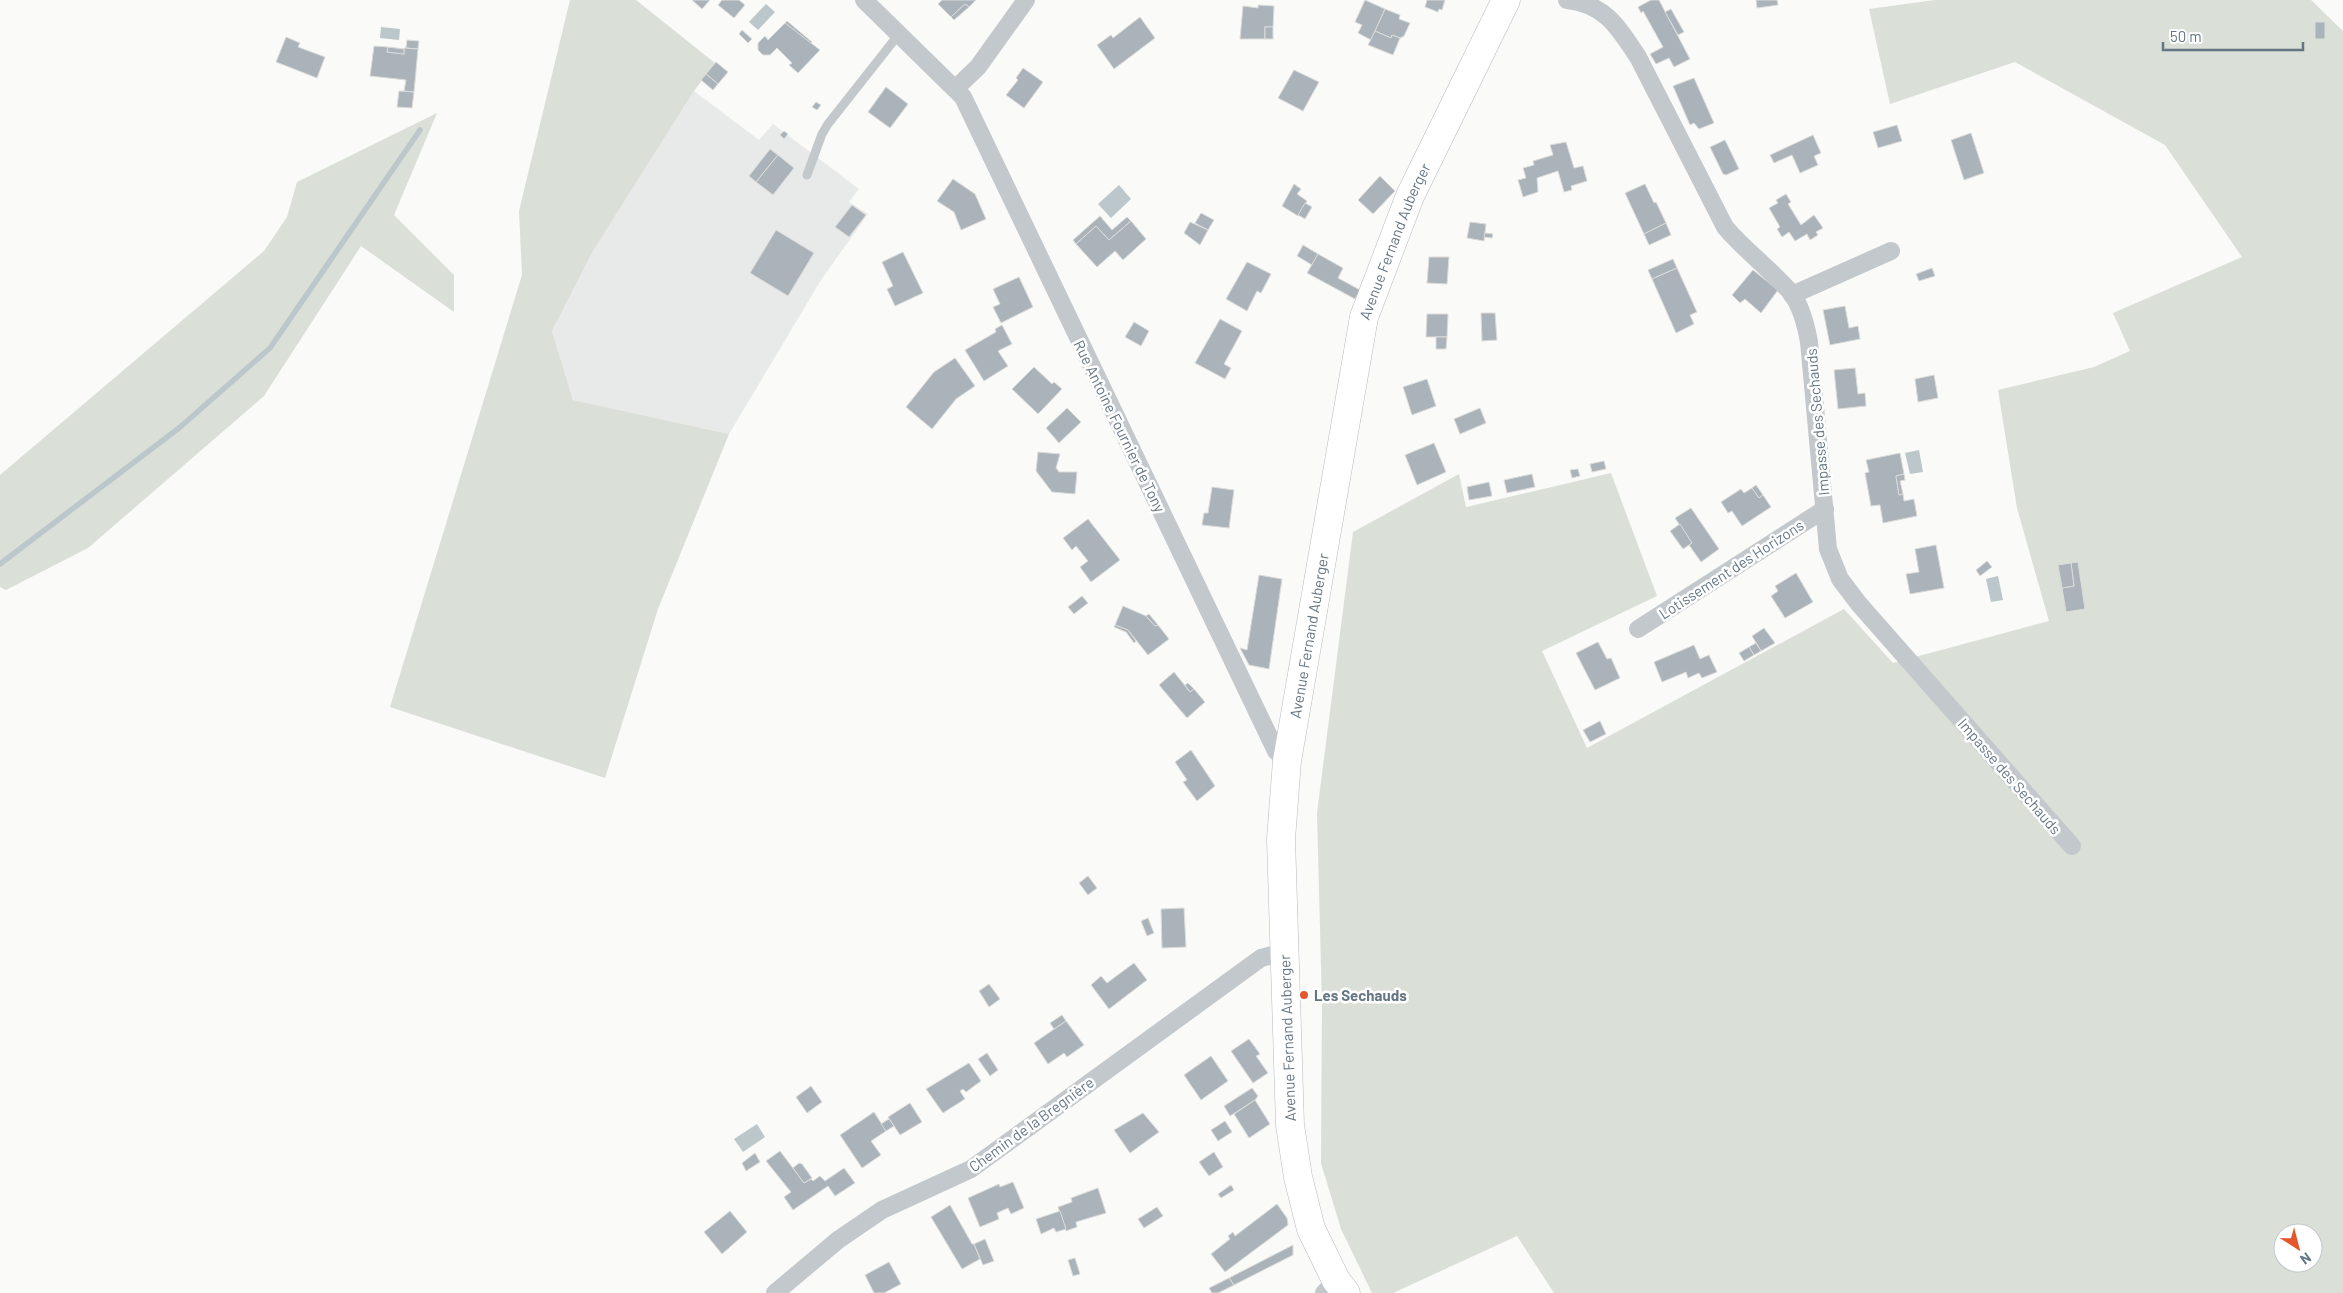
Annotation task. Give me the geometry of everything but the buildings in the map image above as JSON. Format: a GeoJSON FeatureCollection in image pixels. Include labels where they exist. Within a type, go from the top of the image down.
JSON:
{"type":"FeatureCollection","features":[{"type":"Feature","properties":{"kind":"main road","name":"Avenue Fernand Auberger"},"geometry":{"type":"LineString","coordinates":[[1335,1289],[1311,1228],[1298,1177],[1290,1125],[1281,839],[1287,761],[1364,317],[1410,196],[1506,0]]}},
{"type":"Feature","properties":{"kind":"street","name":"Rue Antoine Fournier de Tony"},"geometry":{"type":"LineString","coordinates":[[864,0],[956,88],[963,97],[1276,750],[1287,761]]}},
{"type":"Feature","properties":{"kind":"street"},"geometry":{"type":"LineString","coordinates":[[956,88],[978,67],[1026,0]]}},
{"type":"Feature","properties":{"kind":"street","name":"Impasse des Sechauds"},"geometry":{"type":"LineString","coordinates":[[1567,0],[1584,2],[1605,14],[1624,36],[1638,57],[1725,227],[1739,244],[1792,294],[1804,317],[1809,342],[1828,549],[1840,579],[1848,591],[2072,846]]}},
{"type":"Feature","properties":{"kind":"street"},"geometry":{"type":"LineString","coordinates":[[1792,294],[1891,251]]}},
{"type":"Feature","properties":{"kind":"street","name":"Lotissement des Horizons"},"geometry":{"type":"LineString","coordinates":[[1638,629],[1824,509]]}},
{"type":"Feature","properties":{"kind":"street","name":"Chemin de la Bregnière"},"geometry":{"type":"LineString","coordinates":[[775,1293],[838,1240],[882,1210],[971,1169],[1261,958],[1284,952]]}},
{"type":"Feature","properties":{"kind":"lane"},"geometry":{"type":"LineString","coordinates":[[808,175],[822,134],[828,124],[899,34]]}},
{"type":"Feature","properties":{"kind":"shaded area"},"geometry":{"type":"Polygon","coordinates":[[[570,0],[636,0],[715,63],[694,91],[593,251],[552,331],[573,400],[729,434],[658,609],[605,778],[390,707],[522,275],[519,211],[570,0]]]}},
{"type":"Feature","properties":{"kind":"shaded area"},"geometry":{"type":"Polygon","coordinates":[[[1935,0],[2311,0],[2343,31],[2343,1293],[1554,1293],[1517,1236],[1393,1293],[1372,1293],[1341,1229],[1321,1163],[1322,1005],[1317,813],[1353,532],[1459,474],[1466,507],[1611,473],[1657,596],[1542,651],[1587,748],[1844,609],[1893,663],[2049,621],[2017,508],[1998,390],[2094,367],[2130,351],[2113,313],[2242,257],[2165,145],[2015,62],[1890,104],[1869,9],[1935,0]]]}},
{"type":"Feature","properties":{"kind":"shaded area"},"geometry":{"type":"Polygon","coordinates":[[[766,4],[775,12],[758,30],[749,22],[766,4]]]}},
{"type":"Feature","properties":{"kind":"shaded area"},"geometry":{"type":"Polygon","coordinates":[[[381,27],[400,29],[399,40],[380,38],[381,27]]]}},
{"type":"Feature","properties":{"kind":"shaded area"},"geometry":{"type":"Polygon","coordinates":[[[694,91],[759,140],[773,124],[859,189],[849,202],[868,214],[821,280],[729,434],[573,400],[552,331],[593,251],[694,91]]]}},
{"type":"Feature","properties":{"kind":"shaded area"},"geometry":{"type":"Polygon","coordinates":[[[437,113],[394,215],[454,275],[454,312],[361,246],[264,396],[88,548],[6,590],[0,587],[0,475],[264,251],[287,217],[297,182],[437,113]]]}},
{"type":"Feature","properties":{"kind":"shaded area"},"geometry":{"type":"Polygon","coordinates":[[[1119,185],[1131,199],[1111,218],[1098,204],[1119,185]]]}},
{"type":"Feature","properties":{"kind":"shaded area"},"geometry":{"type":"Polygon","coordinates":[[[1919,450],[1923,472],[1910,474],[1905,453],[1919,450]]]}},
{"type":"Feature","properties":{"kind":"shaded area"},"geometry":{"type":"Polygon","coordinates":[[[1998,576],[2003,600],[1991,602],[1986,579],[1998,576]]]}},
{"type":"Feature","properties":{"kind":"shaded area"},"geometry":{"type":"Polygon","coordinates":[[[757,1124],[765,1137],[743,1152],[734,1139],[757,1124]]]}},
{"type":"Feature","properties":{"kind":"waterway"},"geometry":{"type":"LineString","coordinates":[[0,564],[179,428],[270,348],[420,130]]}},
{"type":"Feature","properties":{"kind":"place","name":"Les Sechauds"},"geometry":{"type":"Point","coordinates":[1304,995]}}]}
